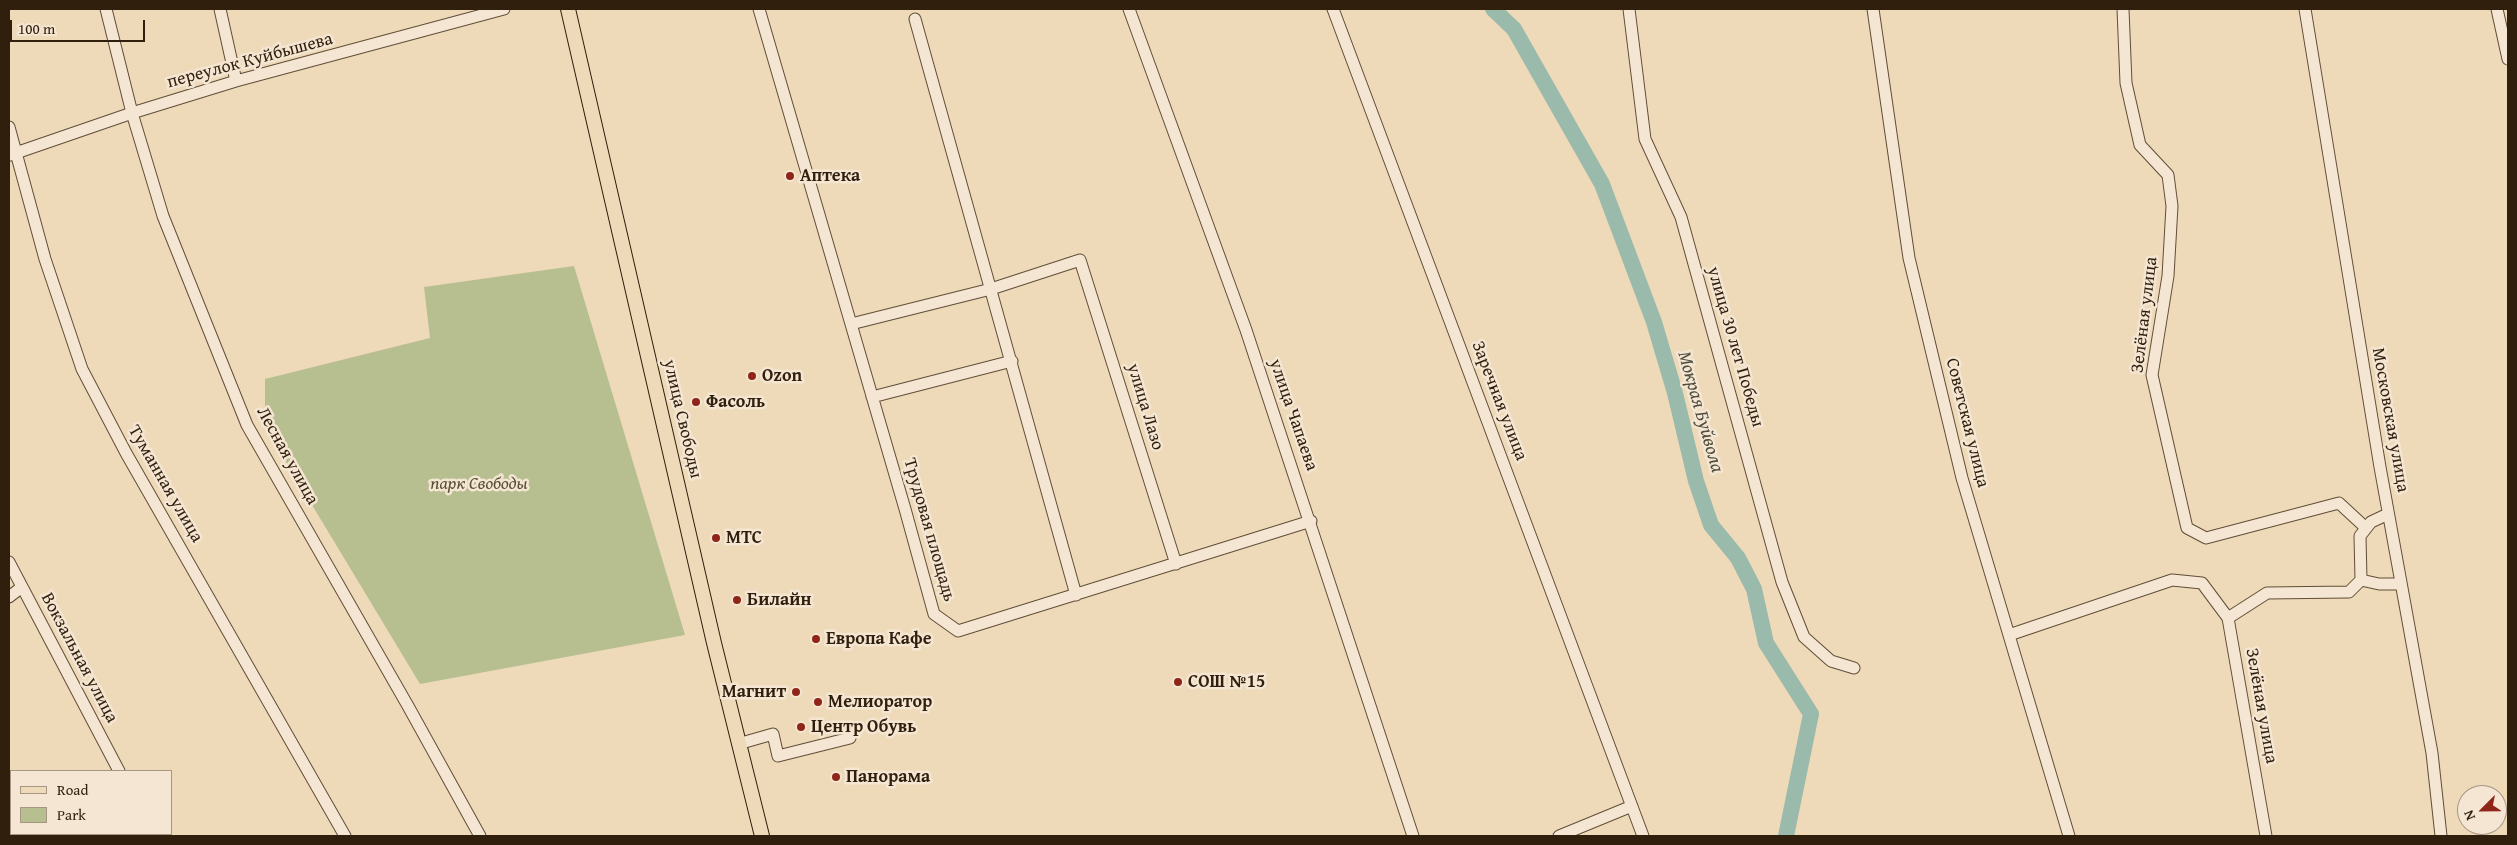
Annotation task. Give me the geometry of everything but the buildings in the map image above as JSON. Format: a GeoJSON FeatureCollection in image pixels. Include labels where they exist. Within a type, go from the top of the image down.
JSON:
{"type":"FeatureCollection","features":[{"type":"Feature","properties":{"kind":"main road","name":"улица Свободы"},"geometry":{"type":"LineString","coordinates":[[568,9],[738,744],[762,836]]}},
{"type":"Feature","properties":{"kind":"street","name":"Лесная улица"},"geometry":{"type":"LineString","coordinates":[[106,9],[132,113],[163,216],[247,425],[480,836]]}},
{"type":"Feature","properties":{"kind":"street"},"geometry":{"type":"LineString","coordinates":[[220,9],[236,81]]}},
{"type":"Feature","properties":{"kind":"street","name":"переулок Куйбышева"},"geometry":{"type":"LineString","coordinates":[[12,154],[132,113],[236,81],[504,9]]}},
{"type":"Feature","properties":{"kind":"street","name":"Трудовая площадь"},"geometry":{"type":"LineString","coordinates":[[760,9],[934,614],[958,631],[1310,521]]}},
{"type":"Feature","properties":{"kind":"street","name":"улица Чапаева"},"geometry":{"type":"LineString","coordinates":[[1129,9],[1246,330],[1413,836]]}},
{"type":"Feature","properties":{"kind":"street","name":"Заречная улица"},"geometry":{"type":"LineString","coordinates":[[1333,9],[1643,836]]}},
{"type":"Feature","properties":{"kind":"street","name":"улица 30 лет Победы"},"geometry":{"type":"LineString","coordinates":[[1629,9],[1645,139],[1681,217],[1782,582],[1804,637],[1832,661],[1854,668]]}},
{"type":"Feature","properties":{"kind":"street","name":"Советская улица"},"geometry":{"type":"LineString","coordinates":[[1873,9],[1909,258],[1962,478],[2069,836]]}},
{"type":"Feature","properties":{"kind":"street","name":"Зелёная улица"},"geometry":{"type":"LineString","coordinates":[[2123,9],[2126,83],[2140,145],[2168,176],[2172,206],[2168,276],[2152,375],[2187,528],[2206,538],[2339,503],[2366,528]]}},
{"type":"Feature","properties":{"kind":"street","name":"Московская улица"},"geometry":{"type":"LineString","coordinates":[[2304,9],[2388,514],[2432,753],[2441,836]]}},
{"type":"Feature","properties":{"kind":"street"},"geometry":{"type":"LineString","coordinates":[[2497,9],[2508,59]]}},
{"type":"Feature","properties":{"kind":"street"},"geometry":{"type":"LineString","coordinates":[[915,18],[1076,595]]}},
{"type":"Feature","properties":{"kind":"street","name":"Туманная улица"},"geometry":{"type":"LineString","coordinates":[[9,127],[12,154],[82,369],[126,453],[345,836]]}},
{"type":"Feature","properties":{"kind":"street","name":"улица Лазо"},"geometry":{"type":"LineString","coordinates":[[991,289],[1080,260],[1176,564]]}},
{"type":"Feature","properties":{"kind":"street"},"geometry":{"type":"LineString","coordinates":[[851,324],[991,289]]}},
{"type":"Feature","properties":{"kind":"street"},"geometry":{"type":"LineString","coordinates":[[872,397],[1012,361]]}},
{"type":"Feature","properties":{"kind":"street"},"geometry":{"type":"LineString","coordinates":[[2228,618],[2267,593],[2349,592],[2361,580],[2360,536],[2371,522],[2388,514]]}},
{"type":"Feature","properties":{"kind":"street","name":"Вокзальная улица"},"geometry":{"type":"LineString","coordinates":[[9,562],[118,770]]}},
{"type":"Feature","properties":{"kind":"street","name":"Зелёная улица"},"geometry":{"type":"LineString","coordinates":[[2009,635],[2172,580],[2202,583],[2228,618],[2266,836]]}},
{"type":"Feature","properties":{"kind":"street"},"geometry":{"type":"LineString","coordinates":[[2361,580],[2378,584],[2401,584]]}},
{"type":"Feature","properties":{"kind":"street"},"geometry":{"type":"LineString","coordinates":[[9,597],[22,587]]}},
{"type":"Feature","properties":{"kind":"street"},"geometry":{"type":"LineString","coordinates":[[738,744],[773,734],[778,756],[850,738]]}},
{"type":"Feature","properties":{"kind":"street"},"geometry":{"type":"LineString","coordinates":[[1559,836],[1632,806]]}},
{"type":"Feature","properties":{"kind":"green space","name":"парк Свободы"},"geometry":{"type":"Polygon","coordinates":[[[574,266],[685,635],[420,684],[265,427],[265,379],[430,338],[424,287],[574,266]]]}},
{"type":"Feature","properties":{"kind":"waterway","name":"Мокрая Буйвола"},"geometry":{"type":"LineString","coordinates":[[1493,9],[1514,29],[1602,184],[1654,322],[1675,393],[1696,481],[1711,525],[1738,558],[1754,589],[1766,643],[1811,714],[1786,836]]}},
{"type":"Feature","properties":{"kind":"place","name":"Аптека"},"geometry":{"type":"Point","coordinates":[790,176]}},
{"type":"Feature","properties":{"kind":"place","name":"Ozon"},"geometry":{"type":"Point","coordinates":[752,376]}},
{"type":"Feature","properties":{"kind":"place","name":"Фасоль"},"geometry":{"type":"Point","coordinates":[696,402]}},
{"type":"Feature","properties":{"kind":"place","name":"МТС"},"geometry":{"type":"Point","coordinates":[716,538]}},
{"type":"Feature","properties":{"kind":"place","name":"Билайн"},"geometry":{"type":"Point","coordinates":[737,600]}},
{"type":"Feature","properties":{"kind":"place","name":"Европа Кафе"},"geometry":{"type":"Point","coordinates":[816,639]}},
{"type":"Feature","properties":{"kind":"place","name":"СОШ №15"},"geometry":{"type":"Point","coordinates":[1178,682]}},
{"type":"Feature","properties":{"kind":"place","name":"Магнит"},"geometry":{"type":"Point","coordinates":[796,692]}},
{"type":"Feature","properties":{"kind":"place","name":"Мелиоратор"},"geometry":{"type":"Point","coordinates":[818,702]}},
{"type":"Feature","properties":{"kind":"place","name":"Центр Обувь"},"geometry":{"type":"Point","coordinates":[801,727]}},
{"type":"Feature","properties":{"kind":"place","name":"Панорама"},"geometry":{"type":"Point","coordinates":[836,777]}}]}
